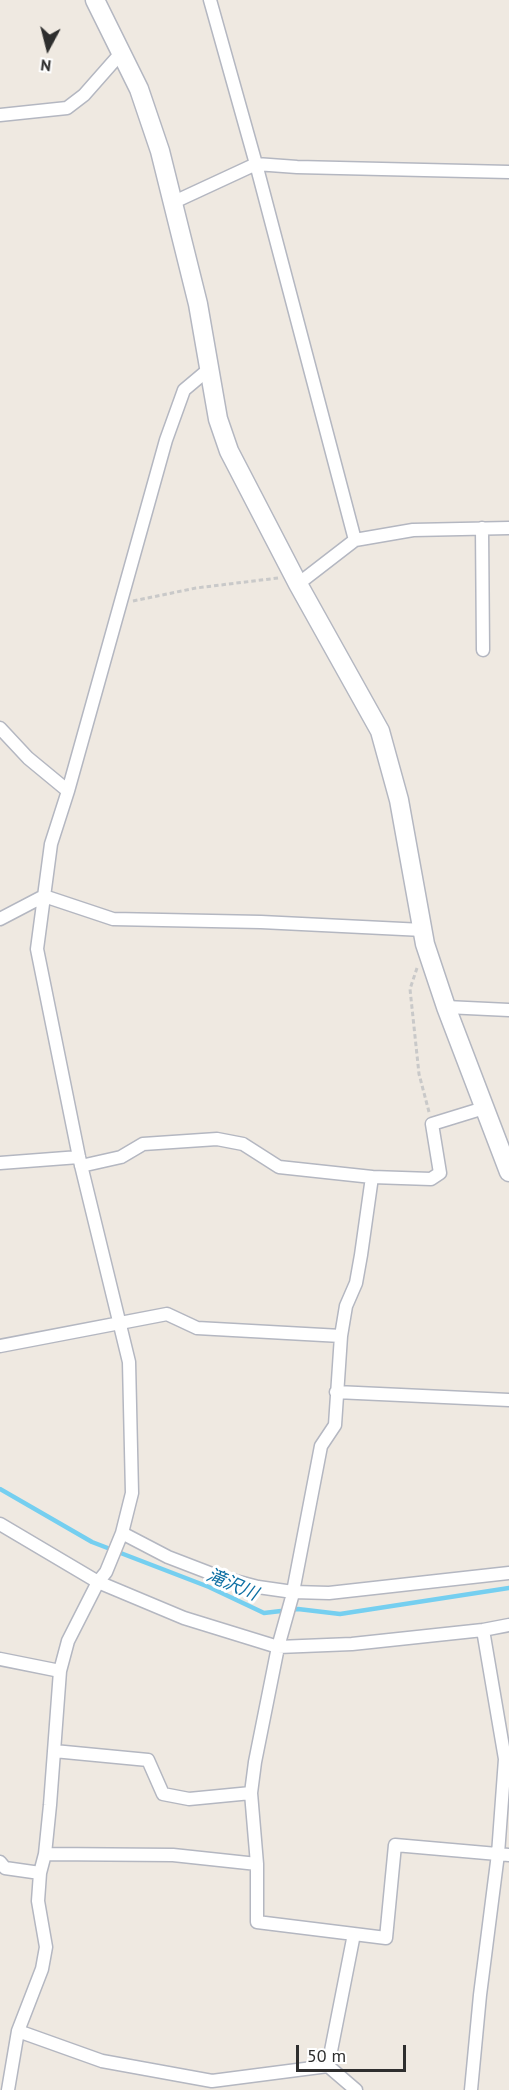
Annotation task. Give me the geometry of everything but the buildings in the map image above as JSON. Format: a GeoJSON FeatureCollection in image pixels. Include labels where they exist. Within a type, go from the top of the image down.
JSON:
{"type":"FeatureCollection","features":[{"type":"Feature","properties":{"kind":"street"},"geometry":{"type":"LineString","coordinates":[[95,0],[139,89],[160,151],[198,304],[218,419],[229,452],[296,580],[380,731],[399,800],[424,937],[446,1007],[509,1172]]}},
{"type":"Feature","properties":{"kind":"street"},"geometry":{"type":"LineString","coordinates":[[210,0],[256,164],[355,540]]}},
{"type":"Feature","properties":{"kind":"street"},"geometry":{"type":"LineString","coordinates":[[0,115],[67,108],[84,95],[121,53]]}},
{"type":"Feature","properties":{"kind":"street"},"geometry":{"type":"LineString","coordinates":[[174,202],[256,164],[509,172]]}},
{"type":"Feature","properties":{"kind":"street"},"geometry":{"type":"LineString","coordinates":[[8,2090],[18,2031],[42,1969],[46,1947],[39,1901],[40,1873],[45,1854],[60,1671],[68,1641],[102,1577],[120,1536],[132,1493],[129,1362],[80,1161],[37,949],[51,844],[68,791],[166,440],[184,390],[208,369]]}},
{"type":"Feature","properties":{"kind":"street"},"geometry":{"type":"LineString","coordinates":[[482,528],[483,650]]}},
{"type":"Feature","properties":{"kind":"street"},"geometry":{"type":"LineString","coordinates":[[296,580],[355,540],[413,530],[509,528]]}},
{"type":"Feature","properties":{"kind":"street"},"geometry":{"type":"LineString","coordinates":[[0,728],[28,758],[68,791]]}},
{"type":"Feature","properties":{"kind":"street"},"geometry":{"type":"LineString","coordinates":[[0,919],[44,896],[113,919],[261,922],[424,937]]}},
{"type":"Feature","properties":{"kind":"street"},"geometry":{"type":"LineString","coordinates":[[446,1007],[509,1010]]}},
{"type":"Feature","properties":{"kind":"street"},"geometry":{"type":"LineString","coordinates":[[0,1163],[80,1161],[121,1157],[143,1144],[217,1139],[243,1143],[279,1167],[372,1177],[430,1179],[440,1173],[432,1125],[484,1108]]}},
{"type":"Feature","properties":{"kind":"street"},"geometry":{"type":"LineString","coordinates":[[372,1177],[356,1283],[346,1306],[340,1336],[335,1425],[321,1446],[292,1595],[278,1647],[255,1762],[251,1792],[257,1864],[257,1922],[386,1938],[395,1845],[503,1855]]}},
{"type":"Feature","properties":{"kind":"street"},"geometry":{"type":"LineString","coordinates":[[0,1346],[167,1314],[197,1328],[340,1336]]}},
{"type":"Feature","properties":{"kind":"street"},"geometry":{"type":"LineString","coordinates":[[336,1392],[509,1400]]}},
{"type":"Feature","properties":{"kind":"street"},"geometry":{"type":"LineString","coordinates":[[0,1524],[184,1618],[278,1647],[330,1646],[483,1630],[509,1625]]}},
{"type":"Feature","properties":{"kind":"street"},"geometry":{"type":"LineString","coordinates":[[120,1536],[220,1577],[292,1595],[509,1573]]}},
{"type":"Feature","properties":{"kind":"street"},"geometry":{"type":"LineString","coordinates":[[471,2090],[480,1995],[503,1855],[505,1759],[483,1630]]}},
{"type":"Feature","properties":{"kind":"street"},"geometry":{"type":"LineString","coordinates":[[0,1659],[60,1671]]}},
{"type":"Feature","properties":{"kind":"street"},"geometry":{"type":"LineString","coordinates":[[54,1751],[148,1760],[163,1794],[180,1798],[251,1792]]}},
{"type":"Feature","properties":{"kind":"street"},"geometry":{"type":"LineString","coordinates":[[45,1854],[173,1855],[257,1864]]}},
{"type":"Feature","properties":{"kind":"street"},"geometry":{"type":"LineString","coordinates":[[0,1862],[5,1868],[40,1873]]}},
{"type":"Feature","properties":{"kind":"street"},"geometry":{"type":"LineString","coordinates":[[328,2066],[354,1934]]}},
{"type":"Feature","properties":{"kind":"street"},"geometry":{"type":"LineString","coordinates":[[18,2031],[102,2061],[212,2081],[328,2066],[356,2090]]}},
{"type":"Feature","properties":{"kind":"path"},"geometry":{"type":"LineString","coordinates":[[119,603],[196,588],[296,580]]}},
{"type":"Feature","properties":{"kind":"path"},"geometry":{"type":"LineString","coordinates":[[424,937],[410,989],[419,1074],[432,1125]]}},
{"type":"Feature","properties":{"kind":"waterway","name":"滝沢川"},"geometry":{"type":"LineString","coordinates":[[0,1489],[92,1542],[209,1587],[264,1613],[298,1609],[340,1614],[509,1588]]}}]}
